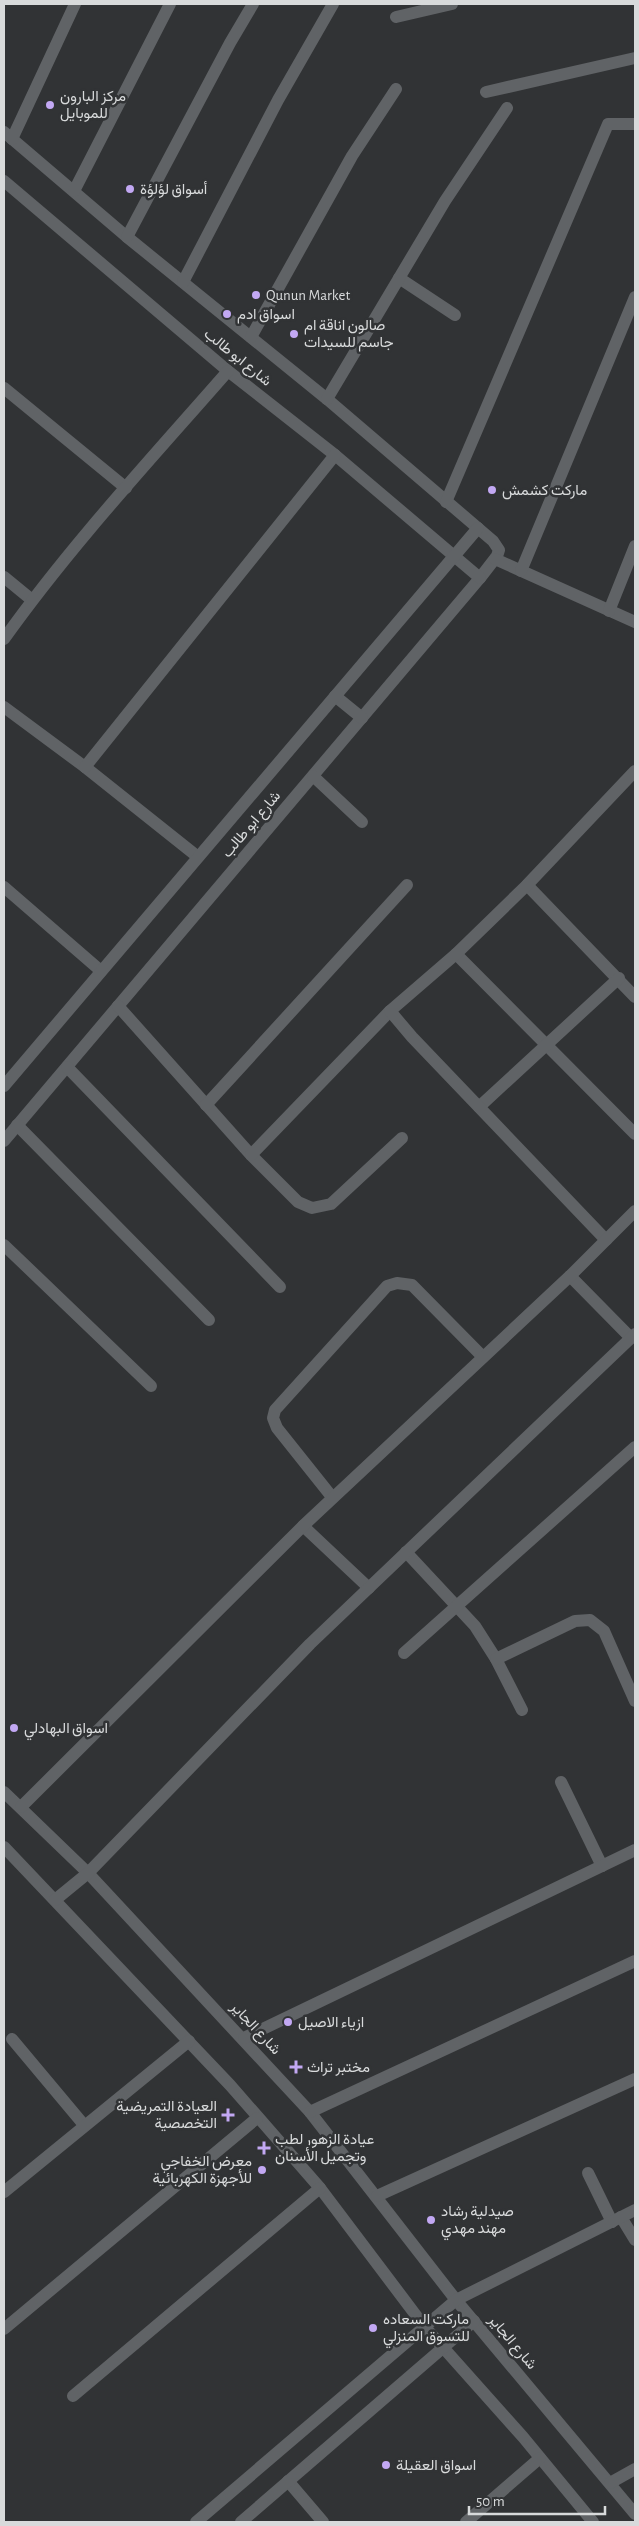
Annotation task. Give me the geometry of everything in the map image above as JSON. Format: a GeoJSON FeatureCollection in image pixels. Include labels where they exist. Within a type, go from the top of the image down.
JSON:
{"type":"FeatureCollection","features":[{"type":"Feature","properties":{"kind":"street"},"geometry":{"type":"LineString","coordinates":[[8,135],[76,4]]}},
{"type":"Feature","properties":{"kind":"street"},"geometry":{"type":"LineString","coordinates":[[74,191],[170,4]]}},
{"type":"Feature","properties":{"kind":"street"},"geometry":{"type":"LineString","coordinates":[[127,237],[253,4]]}},
{"type":"Feature","properties":{"kind":"street"},"geometry":{"type":"LineString","coordinates":[[183,282],[278,100],[333,4]]}},
{"type":"Feature","properties":{"kind":"street"},"geometry":{"type":"LineString","coordinates":[[396,17],[452,4]]}},
{"type":"Feature","properties":{"kind":"street"},"geometry":{"type":"LineString","coordinates":[[486,92],[635,58]]}},
{"type":"Feature","properties":{"kind":"street"},"geometry":{"type":"LineString","coordinates":[[251,336],[352,156],[396,89]]}},
{"type":"Feature","properties":{"kind":"street"},"geometry":{"type":"LineString","coordinates":[[327,398],[445,201],[507,108]]}},
{"type":"Feature","properties":{"kind":"street"},"geometry":{"type":"LineString","coordinates":[[446,502],[608,124],[635,124]]}},
{"type":"Feature","properties":{"kind":"street","name":"شارع ابو طالب"},"geometry":{"type":"LineString","coordinates":[[4,1140],[362,718],[499,553],[498,546],[327,398],[127,237],[8,135]]}},
{"type":"Feature","properties":{"kind":"street","name":"شارع ابو طالب"},"geometry":{"type":"LineString","coordinates":[[4,181],[228,371],[335,455],[455,555]]}},
{"type":"Feature","properties":{"kind":"street"},"geometry":{"type":"LineString","coordinates":[[399,278],[454,315]]}},
{"type":"Feature","properties":{"kind":"street"},"geometry":{"type":"LineString","coordinates":[[521,571],[635,297]]}},
{"type":"Feature","properties":{"kind":"street"},"geometry":{"type":"LineString","coordinates":[[4,639],[32,600],[228,371]]}},
{"type":"Feature","properties":{"kind":"street"},"geometry":{"type":"LineString","coordinates":[[4,388],[126,488]]}},
{"type":"Feature","properties":{"kind":"street"},"geometry":{"type":"LineString","coordinates":[[85,767],[335,455]]}},
{"type":"Feature","properties":{"kind":"street","name":"شارع ابو طالب"},"geometry":{"type":"LineString","coordinates":[[4,1086],[478,528]]}},
{"type":"Feature","properties":{"kind":"street"},"geometry":{"type":"LineString","coordinates":[[609,610],[635,546]]}},
{"type":"Feature","properties":{"kind":"street"},"geometry":{"type":"LineString","coordinates":[[455,555],[480,578]]}},
{"type":"Feature","properties":{"kind":"street"},"geometry":{"type":"LineString","coordinates":[[495,559],[635,622]]}},
{"type":"Feature","properties":{"kind":"street"},"geometry":{"type":"LineString","coordinates":[[4,577],[32,600]]}},
{"type":"Feature","properties":{"kind":"street"},"geometry":{"type":"LineString","coordinates":[[335,696],[362,718]]}},
{"type":"Feature","properties":{"kind":"street"},"geometry":{"type":"LineString","coordinates":[[4,707],[85,767],[193,853]]}},
{"type":"Feature","properties":{"kind":"street"},"geometry":{"type":"LineString","coordinates":[[251,1155],[390,1011],[456,954],[527,884],[635,771]]}},
{"type":"Feature","properties":{"kind":"street"},"geometry":{"type":"LineString","coordinates":[[313,776],[362,822]]}},
{"type":"Feature","properties":{"kind":"street"},"geometry":{"type":"LineString","coordinates":[[206,1105],[408,884]]}},
{"type":"Feature","properties":{"kind":"street"},"geometry":{"type":"LineString","coordinates":[[527,884],[619,978],[635,998]]}},
{"type":"Feature","properties":{"kind":"street"},"geometry":{"type":"LineString","coordinates":[[4,887],[102,971]]}},
{"type":"Feature","properties":{"kind":"street"},"geometry":{"type":"LineString","coordinates":[[456,954],[635,1134]]}},
{"type":"Feature","properties":{"kind":"street"},"geometry":{"type":"LineString","coordinates":[[479,1108],[619,978]]}},
{"type":"Feature","properties":{"kind":"street"},"geometry":{"type":"LineString","coordinates":[[118,1006],[251,1155],[298,1202],[312,1208],[331,1204],[402,1138]]}},
{"type":"Feature","properties":{"kind":"street"},"geometry":{"type":"LineString","coordinates":[[390,1011],[479,1108],[606,1240]]}},
{"type":"Feature","properties":{"kind":"street"},"geometry":{"type":"LineString","coordinates":[[67,1067],[280,1287]]}},
{"type":"Feature","properties":{"kind":"street"},"geometry":{"type":"LineString","coordinates":[[17,1125],[208,1320]]}},
{"type":"Feature","properties":{"kind":"street"},"geometry":{"type":"LineString","coordinates":[[21,1807],[332,1497],[570,1276],[635,1212]]}},
{"type":"Feature","properties":{"kind":"street"},"geometry":{"type":"LineString","coordinates":[[4,1245],[151,1386]]}},
{"type":"Feature","properties":{"kind":"street"},"geometry":{"type":"LineString","coordinates":[[55,1900],[88,1873],[310,1644],[633,1336],[570,1276]]}},
{"type":"Feature","properties":{"kind":"street"},"geometry":{"type":"LineString","coordinates":[[332,1497],[277,1428],[273,1418],[275,1410],[387,1286],[398,1284],[412,1285],[483,1357]]}},
{"type":"Feature","properties":{"kind":"street"},"geometry":{"type":"LineString","coordinates":[[404,1653],[635,1447]]}},
{"type":"Feature","properties":{"kind":"street"},"geometry":{"type":"LineString","coordinates":[[303,1526],[369,1588]]}},
{"type":"Feature","properties":{"kind":"street"},"geometry":{"type":"LineString","coordinates":[[406,1552],[474,1626],[496,1658],[522,1710]]}},
{"type":"Feature","properties":{"kind":"street"},"geometry":{"type":"LineString","coordinates":[[496,1658],[575,1621],[590,1620],[604,1631],[635,1701]]}},
{"type":"Feature","properties":{"kind":"street"},"geometry":{"type":"LineString","coordinates":[[561,1782],[602,1866]]}},
{"type":"Feature","properties":{"kind":"street","name":"شارع الجاير"},"geometry":{"type":"LineString","coordinates":[[4,1792],[88,1873],[244,2038],[310,2112],[456,2300],[635,2514]]}},
{"type":"Feature","properties":{"kind":"street"},"geometry":{"type":"LineString","coordinates":[[4,1847],[189,2041],[320,2188],[424,2326],[540,2458],[593,2522]]}},
{"type":"Feature","properties":{"kind":"street"},"geometry":{"type":"LineString","coordinates":[[244,2038],[635,1850]]}},
{"type":"Feature","properties":{"kind":"street"},"geometry":{"type":"LineString","coordinates":[[310,2112],[635,1961]]}},
{"type":"Feature","properties":{"kind":"street"},"geometry":{"type":"LineString","coordinates":[[12,2039],[84,2126]]}},
{"type":"Feature","properties":{"kind":"street"},"geometry":{"type":"LineString","coordinates":[[4,2192],[189,2041]]}},
{"type":"Feature","properties":{"kind":"street"},"geometry":{"type":"LineString","coordinates":[[377,2196],[635,2078]]}},
{"type":"Feature","properties":{"kind":"street"},"geometry":{"type":"LineString","coordinates":[[4,2329],[257,2118]]}},
{"type":"Feature","properties":{"kind":"street"},"geometry":{"type":"LineString","coordinates":[[588,2173],[617,2220],[635,2240]]}},
{"type":"Feature","properties":{"kind":"street"},"geometry":{"type":"LineString","coordinates":[[73,2396],[320,2188]]}},
{"type":"Feature","properties":{"kind":"street"},"geometry":{"type":"LineString","coordinates":[[196,2522],[456,2300],[635,2210]]}},
{"type":"Feature","properties":{"kind":"street"},"geometry":{"type":"LineString","coordinates":[[241,2522],[474,2321]]}},
{"type":"Feature","properties":{"kind":"street"},"geometry":{"type":"LineString","coordinates":[[466,2522],[540,2458]]}},
{"type":"Feature","properties":{"kind":"street"},"geometry":{"type":"LineString","coordinates":[[610,2483],[635,2469]]}},
{"type":"Feature","properties":{"kind":"street"},"geometry":{"type":"LineString","coordinates":[[288,2482],[323,2522]]}},
{"type":"Feature","properties":{"kind":"place","name":"مركز البارون للموبايل"},"geometry":{"type":"Point","coordinates":[50,105]}},
{"type":"Feature","properties":{"kind":"place","name":"أسواق لؤلؤة"},"geometry":{"type":"Point","coordinates":[130,189]}},
{"type":"Feature","properties":{"kind":"place","name":"Qunun Market"},"geometry":{"type":"Point","coordinates":[256,295]}},
{"type":"Feature","properties":{"kind":"place","name":"اسواق ادم"},"geometry":{"type":"Point","coordinates":[227,314]}},
{"type":"Feature","properties":{"kind":"place","name":"صالون اناقة ام جاسم للسيدات"},"geometry":{"type":"Point","coordinates":[294,334]}},
{"type":"Feature","properties":{"kind":"place","name":"ماركت كشمش"},"geometry":{"type":"Point","coordinates":[492,490]}},
{"type":"Feature","properties":{"kind":"place","name":"اسواق البهادلي"},"geometry":{"type":"Point","coordinates":[14,1728]}},
{"type":"Feature","properties":{"kind":"place","name":"ازياء الاصيل"},"geometry":{"type":"Point","coordinates":[288,2022]}},
{"type":"Feature","properties":{"kind":"place","name":"مختبر تراث"},"geometry":{"type":"Point","coordinates":[296,2067]}},
{"type":"Feature","properties":{"kind":"place","name":"العيادة التمريضية التخصصية"},"geometry":{"type":"Point","coordinates":[228,2115]}},
{"type":"Feature","properties":{"kind":"place","name":"عيادة الزهور لطب وتجميل الأسنان"},"geometry":{"type":"Point","coordinates":[264,2148]}},
{"type":"Feature","properties":{"kind":"place","name":"معرض الخفاجي للأجهزة الكهربائية"},"geometry":{"type":"Point","coordinates":[262,2170]}},
{"type":"Feature","properties":{"kind":"place","name":"صيدلية رشاد مهند مهدي"},"geometry":{"type":"Point","coordinates":[431,2220]}},
{"type":"Feature","properties":{"kind":"place","name":"ماركت السعاده للتسوق المنزلي"},"geometry":{"type":"Point","coordinates":[373,2328]}},
{"type":"Feature","properties":{"kind":"place","name":"اسواق العقيلة"},"geometry":{"type":"Point","coordinates":[386,2465]}}]}
